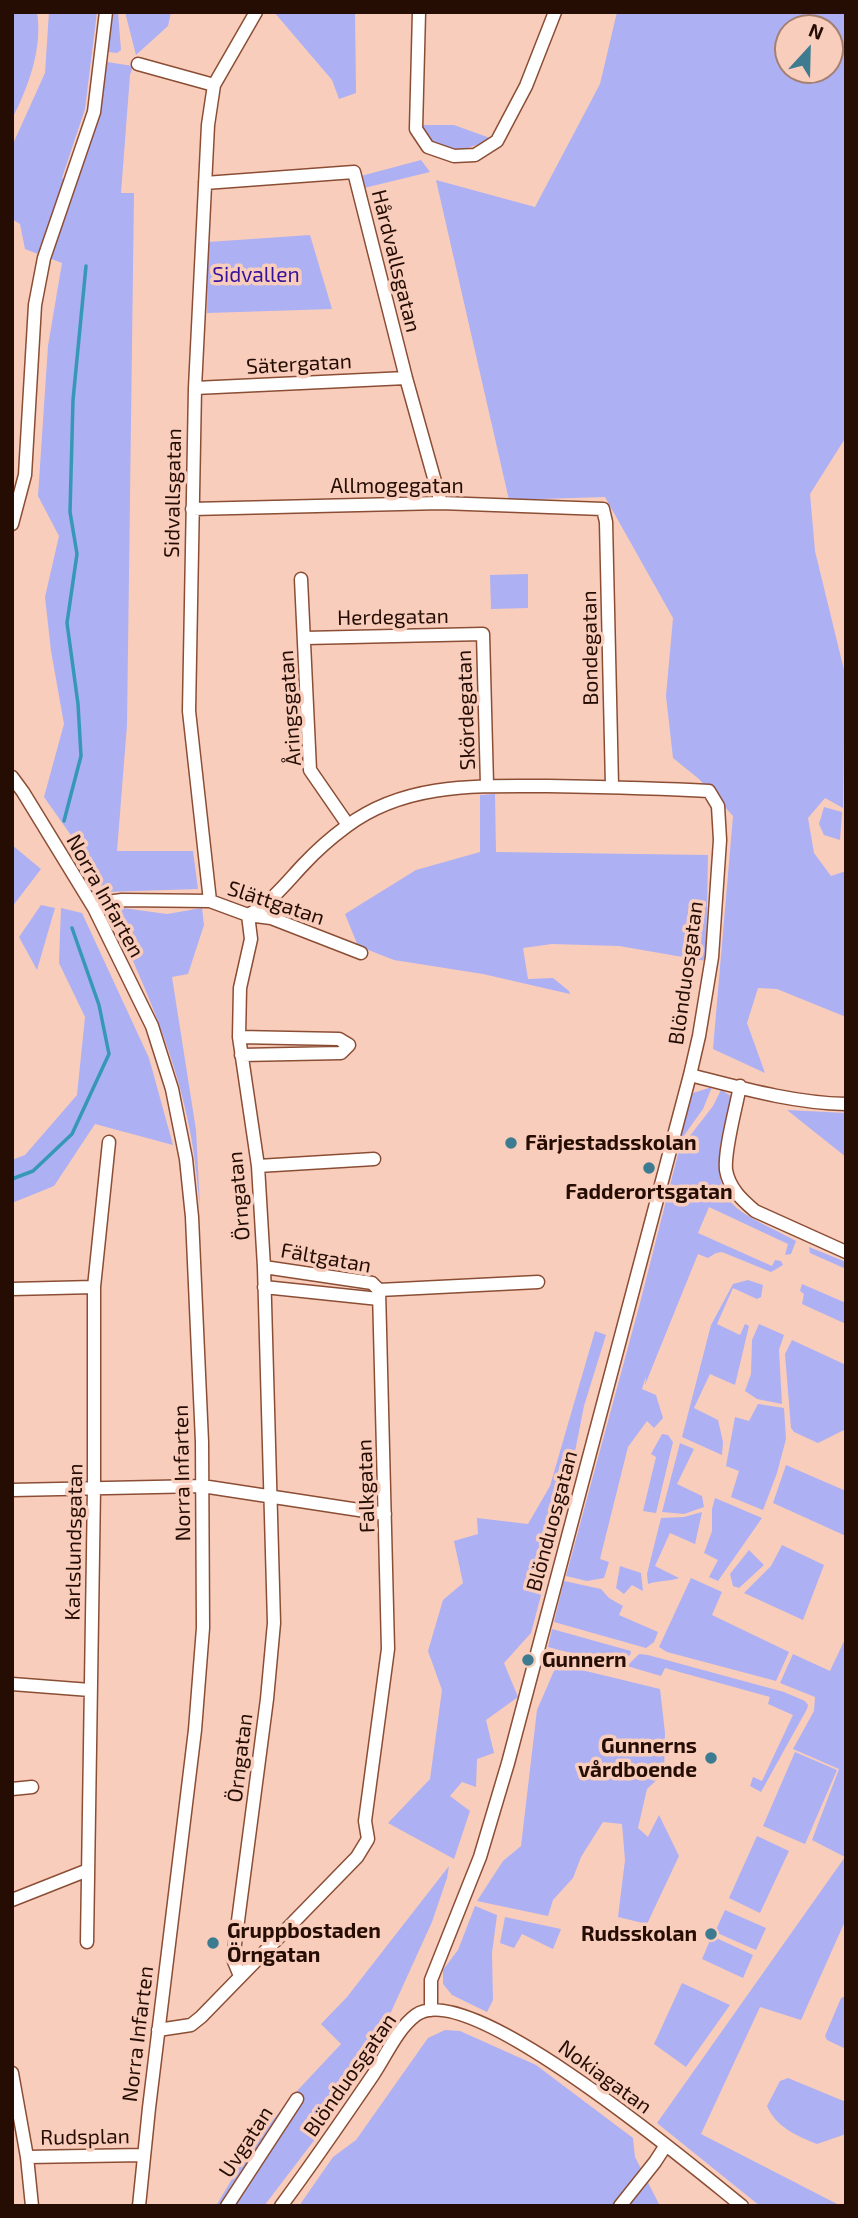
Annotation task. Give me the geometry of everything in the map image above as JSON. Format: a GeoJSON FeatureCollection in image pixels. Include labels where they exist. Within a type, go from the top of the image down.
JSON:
{"type":"FeatureCollection","features":[{"type":"Feature","properties":{"kind":"street"},"geometry":{"type":"LineString","coordinates":[[12,524],[25,475],[34,305],[44,258],[94,112],[106,12]]}},
{"type":"Feature","properties":{"kind":"street","name":"Sidvallsgatan"},"geometry":{"type":"LineString","coordinates":[[210,901],[189,711],[195,388],[208,125],[214,85],[256,12]]}},
{"type":"Feature","properties":{"kind":"street"},"geometry":{"type":"LineString","coordinates":[[419,12],[415,129],[428,147],[454,156],[475,155],[497,141],[526,86],[555,12]]}},
{"type":"Feature","properties":{"kind":"street"},"geometry":{"type":"LineString","coordinates":[[138,64],[214,85]]}},
{"type":"Feature","properties":{"kind":"street","name":"Hårdvallsgatan"},"geometry":{"type":"LineString","coordinates":[[205,183],[354,172],[441,503]]}},
{"type":"Feature","properties":{"kind":"street","name":"Sätergatan"},"geometry":{"type":"LineString","coordinates":[[195,388],[406,378]]}},
{"type":"Feature","properties":{"kind":"street","name":"Allmogegatan"},"geometry":{"type":"LineString","coordinates":[[192,509],[441,503],[603,509]]}},
{"type":"Feature","properties":{"kind":"street","name":"Bondegatan"},"geometry":{"type":"LineString","coordinates":[[603,509],[606,522],[612,786]]}},
{"type":"Feature","properties":{"kind":"street","name":"Åringsgatan"},"geometry":{"type":"LineString","coordinates":[[301,579],[310,770],[348,825]]}},
{"type":"Feature","properties":{"kind":"street","name":"Herdegatan"},"geometry":{"type":"LineString","coordinates":[[305,638],[482,634]]}},
{"type":"Feature","properties":{"kind":"street","name":"Skördegatan"},"geometry":{"type":"LineString","coordinates":[[482,634],[487,785]]}},
{"type":"Feature","properties":{"kind":"street","name":"Norra Infarten"},"geometry":{"type":"LineString","coordinates":[[12,777],[94,908],[152,1026],[172,1089],[186,1159],[192,1217],[202,1486],[203,1628],[195,1730],[139,2206]]}},
{"type":"Feature","properties":{"kind":"street"},"geometry":{"type":"LineString","coordinates":[[248,915],[264,906],[306,862],[348,825],[390,802],[436,789],[487,785],[612,786]]}},
{"type":"Feature","properties":{"kind":"street","name":"Blönduosgatan"},"geometry":{"type":"LineString","coordinates":[[281,2206],[408,2023],[416,2014],[430,2010],[431,1980],[480,1857],[508,1763],[690,1075],[712,957],[720,840],[718,806],[709,791],[612,786]]}},
{"type":"Feature","properties":{"kind":"street","name":"Slättgatan"},"geometry":{"type":"LineString","coordinates":[[94,908],[107,902],[122,900],[210,901],[248,915],[271,918],[361,953]]}},
{"type":"Feature","properties":{"kind":"street","name":"Örngatan"},"geometry":{"type":"LineString","coordinates":[[240,1976],[233,1959],[267,1699],[274,1623],[264,1267],[258,1166],[239,1037],[240,989],[251,939],[248,915]]}},
{"type":"Feature","properties":{"kind":"street"},"geometry":{"type":"LineString","coordinates":[[239,1037],[339,1039],[349,1045],[341,1052],[241,1055]]}},
{"type":"Feature","properties":{"kind":"street"},"geometry":{"type":"LineString","coordinates":[[690,1075],[776,1097],[846,1104]]}},
{"type":"Feature","properties":{"kind":"street"},"geometry":{"type":"LineString","coordinates":[[740,1086],[726,1169],[734,1190],[755,1211],[846,1252]]}},
{"type":"Feature","properties":{"kind":"street","name":"Karlslundsgatan"},"geometry":{"type":"LineString","coordinates":[[87,1942],[94,1488],[94,1287],[109,1142]]}},
{"type":"Feature","properties":{"kind":"street"},"geometry":{"type":"LineString","coordinates":[[258,1166],[374,1159]]}},
{"type":"Feature","properties":{"kind":"street","name":"Fältgatan"},"geometry":{"type":"LineString","coordinates":[[264,1267],[372,1283],[379,1294]]}},
{"type":"Feature","properties":{"kind":"street"},"geometry":{"type":"LineString","coordinates":[[379,1294],[538,1282]]}},
{"type":"Feature","properties":{"kind":"street","name":"Fältgatan"},"geometry":{"type":"LineString","coordinates":[[264,1286],[379,1294]]}},
{"type":"Feature","properties":{"kind":"street"},"geometry":{"type":"LineString","coordinates":[[12,1289],[94,1287]]}},
{"type":"Feature","properties":{"kind":"street","name":"Falkgatan"},"geometry":{"type":"LineString","coordinates":[[240,1976],[357,1857],[368,1839],[365,1821],[388,1649],[379,1294]]}},
{"type":"Feature","properties":{"kind":"street"},"geometry":{"type":"LineString","coordinates":[[12,1490],[202,1486],[386,1514]]}},
{"type":"Feature","properties":{"kind":"street"},"geometry":{"type":"LineString","coordinates":[[12,1684],[90,1690]]}},
{"type":"Feature","properties":{"kind":"street"},"geometry":{"type":"LineString","coordinates":[[12,1789],[32,1787]]}},
{"type":"Feature","properties":{"kind":"street"},"geometry":{"type":"LineString","coordinates":[[12,1900],[88,1870]]}},
{"type":"Feature","properties":{"kind":"street"},"geometry":{"type":"LineString","coordinates":[[158,2030],[191,2025],[240,1976]]}},
{"type":"Feature","properties":{"kind":"street","name":"Nokiagatan"},"geometry":{"type":"LineString","coordinates":[[430,2010],[464,2015],[523,2044],[569,2072],[743,2206]]}},
{"type":"Feature","properties":{"kind":"street"},"geometry":{"type":"LineString","coordinates":[[12,2073],[27,2157],[32,2206]]}},
{"type":"Feature","properties":{"kind":"street","name":"Uvgatan"},"geometry":{"type":"LineString","coordinates":[[227,2206],[297,2099]]}},
{"type":"Feature","properties":{"kind":"street"},"geometry":{"type":"LineString","coordinates":[[620,2206],[666,2145]]}},
{"type":"Feature","properties":{"kind":"street","name":"Rudsplan"},"geometry":{"type":"LineString","coordinates":[[27,2157],[144,2155]]}},
{"type":"Feature","properties":{"kind":"green space"},"geometry":{"type":"Polygon","coordinates":[[[12,12],[37,12],[38,40],[33,67],[12,119],[12,12]]]}},
{"type":"Feature","properties":{"kind":"green space"},"geometry":{"type":"Polygon","coordinates":[[[49,12],[97,12],[85,109],[62,178],[75,188],[98,119],[107,62],[133,66],[130,75],[121,193],[134,193],[127,725],[117,851],[193,851],[198,889],[105,892],[87,858],[44,797],[64,724],[45,597],[59,536],[38,496],[48,346],[62,263],[25,249],[20,224],[12,219],[12,146],[45,73],[49,12]]]}},
{"type":"Feature","properties":{"kind":"green space"},"geometry":{"type":"Polygon","coordinates":[[[112,12],[118,12],[121,50],[117,53],[108,52],[112,12]]]}},
{"type":"Feature","properties":{"kind":"green space"},"geometry":{"type":"Polygon","coordinates":[[[125,12],[171,12],[168,26],[136,55],[125,12]]]}},
{"type":"Feature","properties":{"kind":"green space"},"geometry":{"type":"Polygon","coordinates":[[[274,12],[355,12],[356,93],[339,99],[332,80],[274,12]]]}},
{"type":"Feature","properties":{"kind":"green space"},"geometry":{"type":"Polygon","coordinates":[[[617,12],[846,12],[846,437],[810,494],[815,551],[845,674],[843,808],[825,798],[808,818],[814,853],[831,876],[846,871],[846,1017],[777,989],[758,988],[747,1023],[765,1073],[713,1049],[733,816],[699,779],[673,758],[666,696],[673,618],[605,497],[509,500],[436,180],[535,207],[600,84],[617,12]]]}},
{"type":"Feature","properties":{"kind":"green space"},"geometry":{"type":"Polygon","coordinates":[[[419,125],[454,125],[490,138],[471,147],[451,149],[433,142],[419,125]]]}},
{"type":"Feature","properties":{"kind":"green space"},"geometry":{"type":"Polygon","coordinates":[[[421,160],[430,172],[364,188],[361,176],[421,160]]]}},
{"type":"Feature","properties":{"kind":"green space","name":"Sidvallen"},"geometry":{"type":"Polygon","coordinates":[[[310,235],[332,309],[207,313],[208,242],[310,235]]]}},
{"type":"Feature","properties":{"kind":"green space"},"geometry":{"type":"Polygon","coordinates":[[[528,574],[528,608],[491,609],[490,575],[528,574]]]}},
{"type":"Feature","properties":{"kind":"green space"},"geometry":{"type":"Polygon","coordinates":[[[495,794],[496,852],[708,855],[706,961],[619,946],[552,944],[523,948],[528,979],[553,978],[570,994],[483,974],[394,960],[358,946],[345,914],[416,870],[480,852],[480,795],[495,794]]]}},
{"type":"Feature","properties":{"kind":"green space"},"geometry":{"type":"Polygon","coordinates":[[[824,807],[842,812],[840,840],[824,835],[819,824],[824,807]]]}},
{"type":"Feature","properties":{"kind":"green space"},"geometry":{"type":"Polygon","coordinates":[[[12,845],[41,869],[12,907],[12,845]]]}},
{"type":"Feature","properties":{"kind":"green space"},"geometry":{"type":"Polygon","coordinates":[[[41,905],[55,908],[37,970],[19,937],[41,905]]]}},
{"type":"Feature","properties":{"kind":"green space"},"geometry":{"type":"Polygon","coordinates":[[[61,908],[82,913],[149,1058],[173,1145],[95,1124],[54,1186],[12,1203],[12,1160],[25,1155],[77,1095],[85,1017],[59,963],[61,908]]]}},
{"type":"Feature","properties":{"kind":"green space"},"geometry":{"type":"Polygon","coordinates":[[[123,908],[167,914],[202,908],[204,925],[188,974],[172,977],[196,1130],[200,1207],[192,1140],[177,1076],[148,996],[113,917],[114,910],[123,908]]]}},
{"type":"Feature","properties":{"kind":"green space"},"geometry":{"type":"Polygon","coordinates":[[[712,1087],[703,1109],[678,1144],[693,1093],[712,1087]]]}},
{"type":"Feature","properties":{"kind":"green space"},"geometry":{"type":"Polygon","coordinates":[[[721,1090],[731,1096],[721,1140],[719,1170],[728,1198],[738,1209],[758,1222],[796,1241],[791,1254],[785,1255],[788,1244],[709,1207],[698,1233],[772,1266],[775,1260],[781,1261],[783,1265],[771,1272],[722,1252],[708,1258],[698,1254],[642,1389],[656,1395],[663,1418],[654,1428],[647,1421],[628,1447],[600,1559],[609,1562],[604,1578],[587,1581],[566,1576],[679,1150],[713,1106],[721,1090]]]}},
{"type":"Feature","properties":{"kind":"green space"},"geometry":{"type":"Polygon","coordinates":[[[787,1110],[846,1113],[846,1157],[787,1110]]]}},
{"type":"Feature","properties":{"kind":"green space"},"geometry":{"type":"Polygon","coordinates":[[[809,1247],[846,1262],[846,1269],[810,1253],[809,1247]]]}},
{"type":"Feature","properties":{"kind":"green space"},"geometry":{"type":"Polygon","coordinates":[[[748,1280],[763,1285],[761,1297],[757,1299],[733,1288],[717,1324],[740,1335],[745,1324],[749,1326],[735,1385],[710,1374],[694,1408],[718,1420],[723,1442],[722,1455],[682,1437],[711,1325],[733,1284],[748,1280]]]}},
{"type":"Feature","properties":{"kind":"green space"},"geometry":{"type":"Polygon","coordinates":[[[802,1284],[846,1303],[846,1324],[802,1304],[802,1284]]]}},
{"type":"Feature","properties":{"kind":"green space"},"geometry":{"type":"Polygon","coordinates":[[[759,1324],[784,1335],[779,1350],[782,1404],[757,1399],[745,1391],[751,1374],[752,1340],[759,1324]]]}},
{"type":"Feature","properties":{"kind":"green space"},"geometry":{"type":"Polygon","coordinates":[[[595,1331],[606,1335],[584,1406],[563,1512],[531,1633],[504,1663],[518,1697],[486,1720],[494,1753],[477,1759],[476,1787],[462,1782],[450,1796],[470,1811],[454,1859],[388,1823],[430,1779],[442,1690],[428,1651],[443,1600],[463,1583],[454,1541],[478,1534],[477,1518],[528,1524],[550,1486],[595,1331]]]}},
{"type":"Feature","properties":{"kind":"green space"},"geometry":{"type":"Polygon","coordinates":[[[792,1340],[846,1365],[846,1431],[818,1443],[791,1428],[785,1354],[792,1340]]]}},
{"type":"Feature","properties":{"kind":"green space"},"geometry":{"type":"Polygon","coordinates":[[[758,1404],[784,1408],[786,1439],[763,1510],[731,1497],[739,1471],[726,1466],[735,1417],[749,1421],[758,1404]]]}},
{"type":"Feature","properties":{"kind":"green space"},"geometry":{"type":"Polygon","coordinates":[[[662,1434],[668,1435],[673,1442],[656,1513],[643,1511],[656,1457],[651,1454],[662,1434]]]}},
{"type":"Feature","properties":{"kind":"green space"},"geometry":{"type":"Polygon","coordinates":[[[680,1443],[694,1449],[677,1484],[702,1496],[704,1507],[684,1514],[662,1512],[680,1443]]]}},
{"type":"Feature","properties":{"kind":"green space"},"geometry":{"type":"Polygon","coordinates":[[[786,1465],[846,1491],[846,1536],[773,1503],[786,1465]]]}},
{"type":"Feature","properties":{"kind":"green space"},"geometry":{"type":"Polygon","coordinates":[[[715,1498],[762,1518],[718,1581],[709,1577],[718,1560],[704,1553],[712,1531],[715,1498]]]}},
{"type":"Feature","properties":{"kind":"green space"},"geometry":{"type":"Polygon","coordinates":[[[702,1512],[695,1544],[670,1533],[655,1566],[679,1578],[648,1584],[647,1574],[661,1518],[684,1517],[702,1512]]]}},
{"type":"Feature","properties":{"kind":"green space"},"geometry":{"type":"Polygon","coordinates":[[[782,1545],[824,1565],[803,1620],[744,1593],[771,1566],[782,1545]]]}},
{"type":"Feature","properties":{"kind":"green space"},"geometry":{"type":"Polygon","coordinates":[[[749,1550],[764,1565],[739,1588],[733,1586],[730,1574],[749,1550]]]}},
{"type":"Feature","properties":{"kind":"green space"},"geometry":{"type":"Polygon","coordinates":[[[620,1566],[641,1573],[643,1591],[632,1585],[624,1594],[616,1588],[620,1566]]]}},
{"type":"Feature","properties":{"kind":"green space"},"geometry":{"type":"Polygon","coordinates":[[[691,1578],[722,1592],[712,1615],[789,1652],[776,1681],[667,1652],[659,1647],[691,1578]]]}},
{"type":"Feature","properties":{"kind":"green space"},"geometry":{"type":"Polygon","coordinates":[[[564,1581],[601,1589],[609,1598],[623,1606],[619,1615],[658,1632],[654,1642],[646,1648],[554,1622],[564,1581]]]}},
{"type":"Feature","properties":{"kind":"green space"},"geometry":{"type":"Polygon","coordinates":[[[552,1629],[631,1651],[630,1655],[616,1665],[548,1647],[552,1629]]]}},
{"type":"Feature","properties":{"kind":"green space"},"geometry":{"type":"Polygon","coordinates":[[[846,1637],[846,1919],[801,2020],[760,2007],[701,2134],[841,2206],[760,2206],[657,2123],[845,1857],[812,1840],[839,1769],[793,1749],[814,1711],[815,1697],[780,1683],[793,1654],[830,1671],[846,1637]]]}},
{"type":"Feature","properties":{"kind":"green space"},"geometry":{"type":"Polygon","coordinates":[[[639,1654],[784,1692],[805,1701],[807,1709],[761,1792],[750,1786],[753,1777],[762,1781],[793,1715],[768,1704],[770,1697],[665,1668],[661,1676],[627,1666],[639,1654]]]}},
{"type":"Feature","properties":{"kind":"green space"},"geometry":{"type":"Polygon","coordinates":[[[557,1664],[660,1689],[665,1733],[664,1773],[647,1789],[638,1828],[648,1837],[659,1815],[679,1856],[647,1924],[618,1917],[625,1860],[622,1824],[603,1822],[581,1857],[573,1878],[553,1900],[548,1916],[477,1901],[503,1861],[521,1846],[537,1710],[557,1664]]]}},
{"type":"Feature","properties":{"kind":"green space"},"geometry":{"type":"Polygon","coordinates":[[[795,1752],[837,1770],[805,1844],[763,1826],[795,1752]]]}},
{"type":"Feature","properties":{"kind":"green space"},"geometry":{"type":"Polygon","coordinates":[[[757,1836],[789,1851],[760,1913],[729,1898],[757,1836]]]}},
{"type":"Feature","properties":{"kind":"green space"},"geometry":{"type":"Polygon","coordinates":[[[449,1866],[432,1922],[391,2012],[358,2055],[337,2090],[322,2130],[264,2206],[216,2206],[252,2145],[341,2044],[321,2024],[347,1997],[449,1866]]]}},
{"type":"Feature","properties":{"kind":"green space"},"geometry":{"type":"Polygon","coordinates":[[[475,1906],[497,1915],[492,1953],[493,2000],[487,2012],[452,1995],[443,1984],[443,1970],[458,1950],[475,1906]]]}},
{"type":"Feature","properties":{"kind":"green space"},"geometry":{"type":"Polygon","coordinates":[[[725,1910],[766,1928],[756,1950],[715,1932],[725,1910]]]}},
{"type":"Feature","properties":{"kind":"green space"},"geometry":{"type":"Polygon","coordinates":[[[505,1917],[561,1929],[553,1949],[522,1934],[514,1948],[500,1943],[505,1917]]]}},
{"type":"Feature","properties":{"kind":"green space"},"geometry":{"type":"Polygon","coordinates":[[[712,1936],[753,1955],[743,1978],[702,1959],[712,1936]]]}},
{"type":"Feature","properties":{"kind":"green space"},"geometry":{"type":"Polygon","coordinates":[[[682,1983],[730,2005],[686,2067],[654,2044],[682,1983]]]}},
{"type":"Feature","properties":{"kind":"green space"},"geometry":{"type":"Polygon","coordinates":[[[846,1996],[846,2049],[827,2040],[825,2036],[841,1998],[846,1996]]]}},
{"type":"Feature","properties":{"kind":"green space"},"geometry":{"type":"Polygon","coordinates":[[[445,2030],[460,2031],[536,2065],[633,2138],[635,2157],[660,2206],[299,2206],[333,2157],[356,2140],[428,2038],[445,2030]]]}},
{"type":"Feature","properties":{"kind":"green space"},"geometry":{"type":"Polygon","coordinates":[[[788,2078],[846,2102],[846,2134],[817,2144],[795,2134],[776,2120],[767,2106],[780,2081],[788,2078]]]}},
{"type":"Feature","properties":{"kind":"waterway"},"geometry":{"type":"LineString","coordinates":[[64,821],[81,756],[78,704],[67,623],[77,554],[70,512],[73,400],[86,266]]}},
{"type":"Feature","properties":{"kind":"waterway"},"geometry":{"type":"LineString","coordinates":[[12,1179],[33,1171],[72,1134],[109,1054],[99,1005],[72,928]]}},
{"type":"Feature","properties":{"kind":"place","name":"Färjestadsskolan"},"geometry":{"type":"Point","coordinates":[511,1143]}},
{"type":"Feature","properties":{"kind":"place","name":"Fadderortsgatan"},"geometry":{"type":"Point","coordinates":[649,1168]}},
{"type":"Feature","properties":{"kind":"place","name":"Gunnern"},"geometry":{"type":"Point","coordinates":[528,1660]}},
{"type":"Feature","properties":{"kind":"place","name":"Gunnerns vårdboende"},"geometry":{"type":"Point","coordinates":[711,1758]}},
{"type":"Feature","properties":{"kind":"place","name":"Rudsskolan"},"geometry":{"type":"Point","coordinates":[711,1934]}},
{"type":"Feature","properties":{"kind":"place","name":"Gruppbostaden Örngatan"},"geometry":{"type":"Point","coordinates":[213,1943]}}]}
